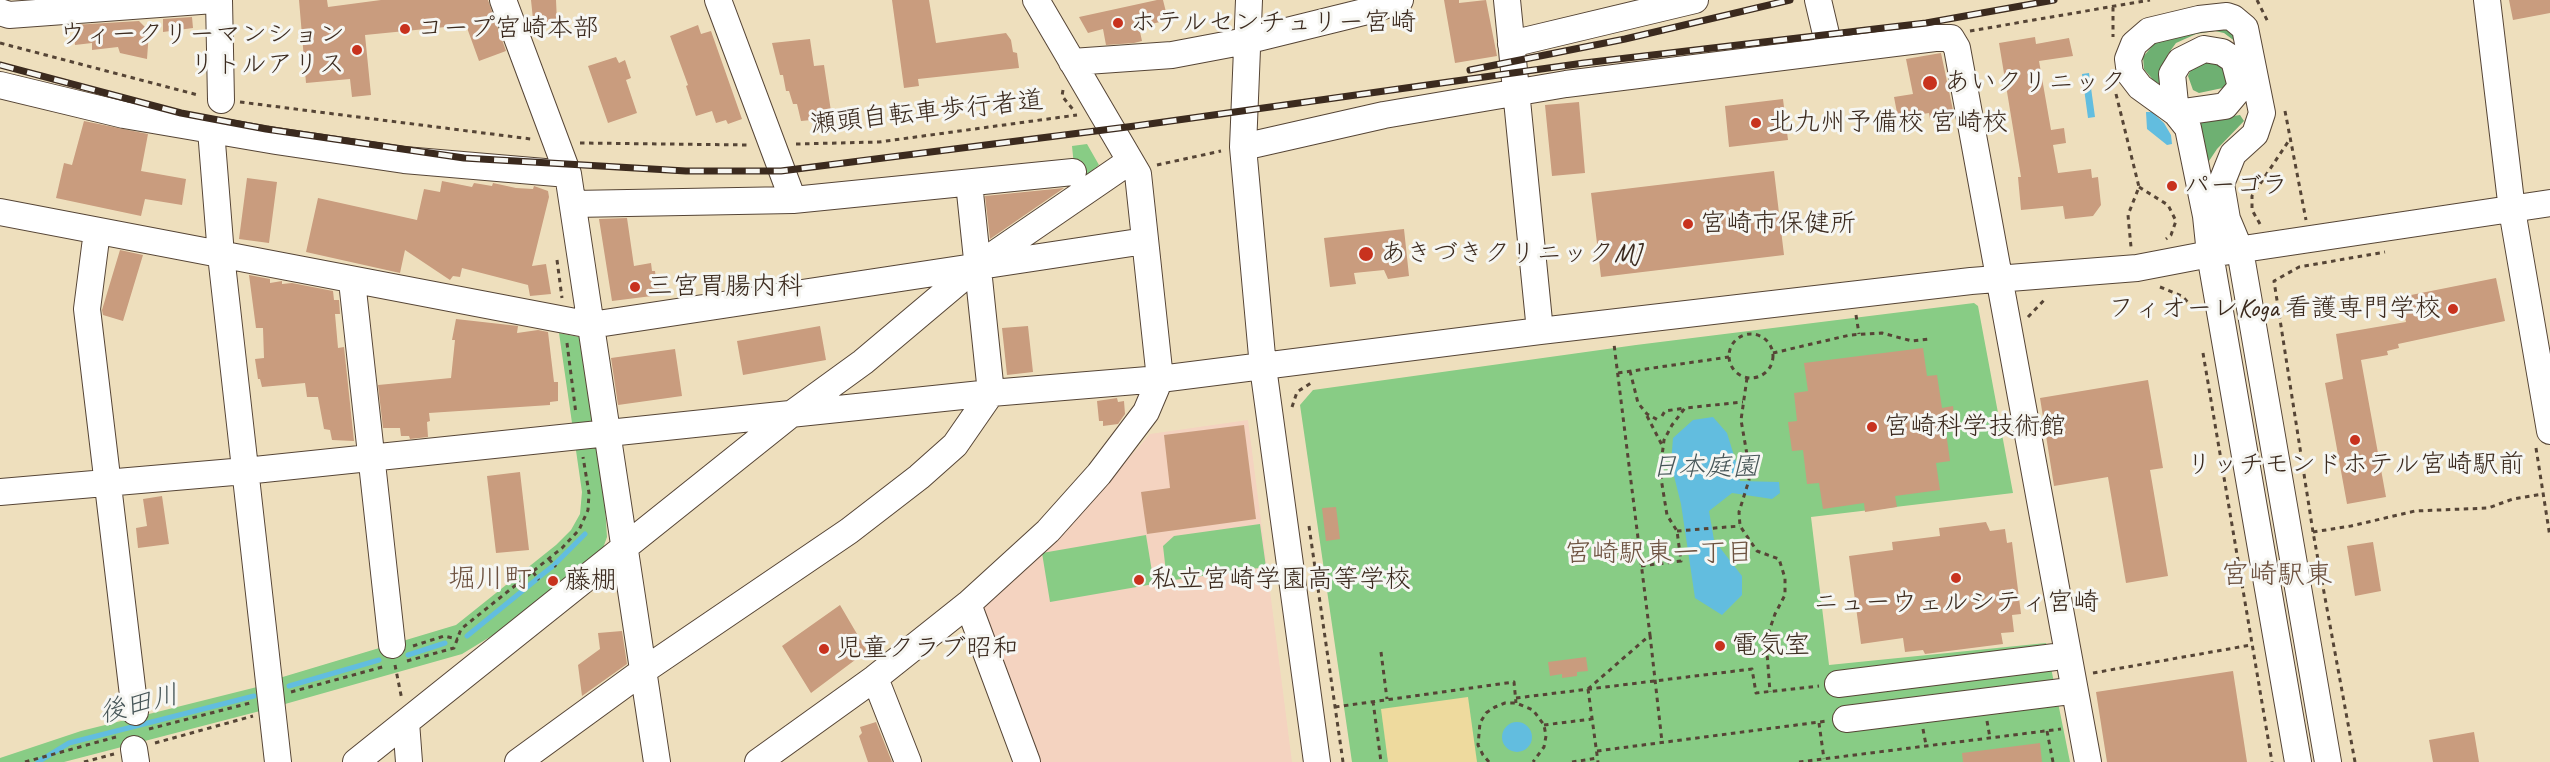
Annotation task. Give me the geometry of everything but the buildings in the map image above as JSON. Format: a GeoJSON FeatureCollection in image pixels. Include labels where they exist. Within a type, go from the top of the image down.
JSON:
{"type":"FeatureCollection","features":[{"type":"Feature","properties":{"kind":"street"},"geometry":{"type":"LineString","coordinates":[[0,12],[9,15],[214,0]]}},
{"type":"Feature","properties":{"kind":"street"},"geometry":{"type":"LineString","coordinates":[[219,0],[221,100]]}},
{"type":"Feature","properties":{"kind":"street"},"geometry":{"type":"LineString","coordinates":[[503,0],[568,174],[657,762]]}},
{"type":"Feature","properties":{"kind":"street"},"geometry":{"type":"LineString","coordinates":[[718,0],[793,200]]}},
{"type":"Feature","properties":{"kind":"street"},"geometry":{"type":"LineString","coordinates":[[758,762],[781,755],[968,604],[1048,531],[1099,474],[1146,412],[1160,379],[1138,174],[1140,164],[1072,62],[1036,0]]}},
{"type":"Feature","properties":{"kind":"street"},"geometry":{"type":"LineString","coordinates":[[1249,0],[1232,149],[1317,762]]}},
{"type":"Feature","properties":{"kind":"street"},"geometry":{"type":"LineString","coordinates":[[1072,62],[1172,55],[1246,42],[1372,10],[1400,0]]}},
{"type":"Feature","properties":{"kind":"street"},"geometry":{"type":"LineString","coordinates":[[1507,0],[1540,331]]}},
{"type":"Feature","properties":{"kind":"street"},"geometry":{"type":"LineString","coordinates":[[1511,44],[1695,0]]}},
{"type":"Feature","properties":{"kind":"street"},"geometry":{"type":"LineString","coordinates":[[1818,0],[1830,51]]}},
{"type":"Feature","properties":{"kind":"street"},"geometry":{"type":"LineString","coordinates":[[2487,0],[2542,434]]}},
{"type":"Feature","properties":{"kind":"street"},"geometry":{"type":"LineString","coordinates":[[2298,762],[2210,254],[2206,216],[2188,128],[2176,113],[2140,87],[2130,74],[2128,60],[2134,44],[2149,31],[2199,19],[2227,16],[2245,28],[2262,113],[2255,134],[2233,154],[2221,184],[2227,219],[2240,250],[2328,762]]}},
{"type":"Feature","properties":{"kind":"street"},"geometry":{"type":"LineString","coordinates":[[1232,149],[1384,115],[1566,84],[1935,38],[1951,38],[1957,48],[2088,762]]}},
{"type":"Feature","properties":{"kind":"street"},"geometry":{"type":"LineString","coordinates":[[0,85],[124,115],[211,130],[404,160],[568,174]]}},
{"type":"Feature","properties":{"kind":"street"},"geometry":{"type":"LineString","coordinates":[[211,130],[221,255],[279,762]]}},
{"type":"Feature","properties":{"kind":"street"},"geometry":{"type":"LineString","coordinates":[[356,762],[790,415],[863,362],[977,266],[1140,164]]}},
{"type":"Feature","properties":{"kind":"street"},"geometry":{"type":"LineString","coordinates":[[573,204],[793,200],[1073,172]]}},
{"type":"Feature","properties":{"kind":"street"},"geometry":{"type":"LineString","coordinates":[[530,758],[643,671],[849,531],[920,477],[955,445],[991,393],[969,183]]}},
{"type":"Feature","properties":{"kind":"street"},"geometry":{"type":"LineString","coordinates":[[0,492],[245,471],[991,393],[1160,379],[1540,331],[1998,278],[2137,268],[2210,254],[2550,203]]}},
{"type":"Feature","properties":{"kind":"street"},"geometry":{"type":"LineString","coordinates":[[0,212],[591,325],[1145,241]]}},
{"type":"Feature","properties":{"kind":"street"},"geometry":{"type":"LineString","coordinates":[[97,231],[87,309],[110,483],[136,737]]}},
{"type":"Feature","properties":{"kind":"street"},"geometry":{"type":"LineString","coordinates":[[352,281],[371,458],[399,653]]}},
{"type":"Feature","properties":{"kind":"street"},"geometry":{"type":"LineString","coordinates":[[968,604],[1027,762]]}},
{"type":"Feature","properties":{"kind":"street"},"geometry":{"type":"LineString","coordinates":[[1838,684],[2055,657]]}},
{"type":"Feature","properties":{"kind":"street"},"geometry":{"type":"LineString","coordinates":[[875,678],[908,762]]}},
{"type":"Feature","properties":{"kind":"street"},"geometry":{"type":"LineString","coordinates":[[1846,719],[2062,692]]}},
{"type":"Feature","properties":{"kind":"street"},"geometry":{"type":"LineString","coordinates":[[406,722],[410,762]]}},
{"type":"Feature","properties":{"kind":"path"},"geometry":{"type":"LineString","coordinates":[[1965,32],[2150,0]]}},
{"type":"Feature","properties":{"kind":"path"},"geometry":{"type":"LineString","coordinates":[[2113,7],[2113,40]]}},
{"type":"Feature","properties":{"kind":"path"},"geometry":{"type":"LineString","coordinates":[[0,42],[161,87],[221,100],[539,140]]}},
{"type":"Feature","properties":{"kind":"path"},"geometry":{"type":"LineString","coordinates":[[2116,92],[2139,187],[2128,215],[2131,248],[2140,247]]}},
{"type":"Feature","properties":{"kind":"path","name":"瀬頭自転車歩行者道"},"geometry":{"type":"LineString","coordinates":[[791,145],[879,141],[1077,115]]}},
{"type":"Feature","properties":{"kind":"path"},"geometry":{"type":"LineString","coordinates":[[2266,227],[2258,223],[2252,210],[2252,196],[2290,139],[2307,225]]}},
{"type":"Feature","properties":{"kind":"path"},"geometry":{"type":"LineString","coordinates":[[580,143],[755,145]]}},
{"type":"Feature","properties":{"kind":"path"},"geometry":{"type":"LineString","coordinates":[[1140,164],[1232,149]]}},
{"type":"Feature","properties":{"kind":"path"},"geometry":{"type":"LineString","coordinates":[[2139,187],[2168,205],[2176,221],[2171,235],[2164,241]]}},
{"type":"Feature","properties":{"kind":"path"},"geometry":{"type":"LineString","coordinates":[[2355,762],[2313,532],[2274,281],[2300,267],[2392,250]]}},
{"type":"Feature","properties":{"kind":"path"},"geometry":{"type":"LineString","coordinates":[[2151,288],[2162,287],[2182,296],[2196,309],[2198,321]]}},
{"type":"Feature","properties":{"kind":"path"},"geometry":{"type":"LineString","coordinates":[[2025,320],[2048,297]]}},
{"type":"Feature","properties":{"kind":"path"},"geometry":{"type":"LineString","coordinates":[[1855,310],[1859,334]]}},
{"type":"Feature","properties":{"kind":"path"},"geometry":{"type":"LineString","coordinates":[[1750,333],[1765,338],[1773,353],[1772,366],[1767,372],[1755,378],[1747,378],[1735,372],[1729,357],[1731,346],[1736,339],[1750,333]]}},
{"type":"Feature","properties":{"kind":"path"},"geometry":{"type":"LineString","coordinates":[[1773,353],[1823,340],[1859,334],[1882,333],[1912,341],[1930,339]]}},
{"type":"Feature","properties":{"kind":"path"},"geometry":{"type":"LineString","coordinates":[[567,342],[577,417]]}},
{"type":"Feature","properties":{"kind":"path"},"geometry":{"type":"LineString","coordinates":[[1614,342],[1662,742]]}},
{"type":"Feature","properties":{"kind":"path"},"geometry":{"type":"LineString","coordinates":[[2202,344],[2272,762]]}},
{"type":"Feature","properties":{"kind":"path"},"geometry":{"type":"LineString","coordinates":[[1618,373],[1729,357]]}},
{"type":"Feature","properties":{"kind":"path"},"geometry":{"type":"LineString","coordinates":[[1629,371],[1638,403],[1647,414],[1663,447]]}},
{"type":"Feature","properties":{"kind":"path"},"geometry":{"type":"LineString","coordinates":[[1747,378],[1741,420],[1749,466],[1749,480],[1739,512],[1740,526],[1757,551],[1779,559],[1785,578],[1785,595],[1775,614],[1766,640],[1770,692]]}},
{"type":"Feature","properties":{"kind":"path"},"geometry":{"type":"LineString","coordinates":[[1292,407],[1296,392],[1311,382]]}},
{"type":"Feature","properties":{"kind":"path"},"geometry":{"type":"LineString","coordinates":[[1662,416],[1665,411],[1743,402]]}},
{"type":"Feature","properties":{"kind":"path"},"geometry":{"type":"LineString","coordinates":[[1641,566],[1681,561],[1677,531],[1667,515],[1660,472],[1663,447],[1672,425],[1685,408]]}},
{"type":"Feature","properties":{"kind":"path"},"geometry":{"type":"LineString","coordinates":[[1647,414],[1658,420]]}},
{"type":"Feature","properties":{"kind":"path"},"geometry":{"type":"LineString","coordinates":[[2542,434],[2543,494],[2550,537]]}},
{"type":"Feature","properties":{"kind":"path"},"geometry":{"type":"LineString","coordinates":[[399,653],[454,648],[461,629],[549,559],[579,530],[588,510],[589,493],[581,449]]}},
{"type":"Feature","properties":{"kind":"path"},"geometry":{"type":"LineString","coordinates":[[2313,532],[2415,511],[2488,508],[2513,499],[2543,494]]}},
{"type":"Feature","properties":{"kind":"path"},"geometry":{"type":"LineString","coordinates":[[1308,522],[1343,762]]}},
{"type":"Feature","properties":{"kind":"path"},"geometry":{"type":"LineString","coordinates":[[1677,531],[1740,526]]}},
{"type":"Feature","properties":{"kind":"path"},"geometry":{"type":"LineString","coordinates":[[549,559],[555,567]]}},
{"type":"Feature","properties":{"kind":"path"},"geometry":{"type":"LineString","coordinates":[[533,572],[539,580]]}},
{"type":"Feature","properties":{"kind":"path"},"geometry":{"type":"LineString","coordinates":[[1588,689],[1650,635]]}},
{"type":"Feature","properties":{"kind":"path"},"geometry":{"type":"LineString","coordinates":[[25,762],[272,704],[444,636],[458,639]]}},
{"type":"Feature","properties":{"kind":"path"},"geometry":{"type":"LineString","coordinates":[[2090,674],[2251,645]]}},
{"type":"Feature","properties":{"kind":"path"},"geometry":{"type":"LineString","coordinates":[[1381,652],[1387,699]]}},
{"type":"Feature","properties":{"kind":"path"},"geometry":{"type":"LineString","coordinates":[[399,653],[406,722]]}},
{"type":"Feature","properties":{"kind":"path"},"geometry":{"type":"LineString","coordinates":[[1516,698],[1752,669],[1756,693],[1838,684]]}},
{"type":"Feature","properties":{"kind":"path"},"geometry":{"type":"LineString","coordinates":[[1335,706],[1514,682],[1516,703]]}},
{"type":"Feature","properties":{"kind":"path"},"geometry":{"type":"LineString","coordinates":[[1572,762],[1598,760],[1588,689]]}},
{"type":"Feature","properties":{"kind":"path"},"geometry":{"type":"LineString","coordinates":[[1373,701],[1381,762]]}},
{"type":"Feature","properties":{"kind":"path"},"geometry":{"type":"LineString","coordinates":[[1490,762],[1478,745],[1480,723],[1486,713],[1495,706],[1505,703],[1516,703],[1533,710],[1544,725],[1546,736],[1544,747],[1535,761]]}},
{"type":"Feature","properties":{"kind":"path"},"geometry":{"type":"LineString","coordinates":[[84,762],[136,737],[272,704]]}},
{"type":"Feature","properties":{"kind":"path"},"geometry":{"type":"LineString","coordinates":[[1544,725],[1592,719]]}},
{"type":"Feature","properties":{"kind":"path"},"geometry":{"type":"LineString","coordinates":[[1597,751],[1846,719]]}},
{"type":"Feature","properties":{"kind":"path"},"geometry":{"type":"LineString","coordinates":[[1819,723],[1824,759]]}},
{"type":"Feature","properties":{"kind":"path"},"geometry":{"type":"LineString","coordinates":[[1799,762],[2069,729]]}},
{"type":"Feature","properties":{"kind":"path"},"geometry":{"type":"LineString","coordinates":[[2047,731],[2053,762]]}},
{"type":"Feature","properties":{"kind":"shaded area","name":"私立宮崎学園高等学校"},"geometry":{"type":"Polygon","coordinates":[[[1248,420],[1292,762],[1038,762],[982,605],[1093,499],[1150,434],[1248,420]]]}},
{"type":"Feature","properties":{"kind":"green space"},"geometry":{"type":"Polygon","coordinates":[[[2222,25],[2233,32],[2236,42],[2224,33],[2215,31],[2196,34],[2176,43],[2168,54],[2164,66],[2166,87],[2154,81],[2144,69],[2143,57],[2158,39],[2222,25]]]}},
{"type":"Feature","properties":{"kind":"green space"},"geometry":{"type":"Polygon","coordinates":[[[2225,61],[2232,86],[2199,93],[2193,90],[2188,76],[2194,63],[2225,61]]]}},
{"type":"Feature","properties":{"kind":"green space"},"geometry":{"type":"Polygon","coordinates":[[[2240,115],[2244,121],[2217,149],[2205,167],[2198,127],[2201,121],[2240,115]]]}},
{"type":"Feature","properties":{"kind":"green space"},"geometry":{"type":"Polygon","coordinates":[[[1087,144],[1099,165],[1082,179],[1074,166],[1072,146],[1087,144]]]}},
{"type":"Feature","properties":{"kind":"green space"},"geometry":{"type":"Polygon","coordinates":[[[1974,303],[1978,306],[2013,493],[1811,517],[1829,665],[2046,643],[2070,762],[1352,762],[1300,405],[1313,390],[1636,345],[1974,303]]]}},
{"type":"Feature","properties":{"kind":"green space"},"geometry":{"type":"Polygon","coordinates":[[[559,333],[579,337],[605,506],[607,537],[602,551],[587,565],[498,632],[462,654],[278,706],[276,679],[456,625],[556,545],[571,530],[580,514],[582,492],[559,333]]]}},
{"type":"Feature","properties":{"kind":"green space"},"geometry":{"type":"Polygon","coordinates":[[[1260,524],[1266,567],[1167,581],[1163,546],[1174,536],[1260,524]]]}},
{"type":"Feature","properties":{"kind":"green space"},"geometry":{"type":"Polygon","coordinates":[[[1146,535],[1154,584],[1050,602],[1042,553],[1146,535]]]}},
{"type":"Feature","properties":{"kind":"green space"},"geometry":{"type":"Polygon","coordinates":[[[257,687],[260,711],[64,762],[0,762],[0,758],[81,731],[257,687]]]}},
{"type":"Feature","properties":{"kind":"sand"},"geometry":{"type":"Polygon","coordinates":[[[1468,697],[1477,762],[1388,762],[1381,709],[1468,697]]]}},
{"type":"Feature","properties":{"kind":"water"},"geometry":{"type":"Polygon","coordinates":[[[2089,73],[2095,117],[2088,118],[2082,74],[2089,73]]]}},
{"type":"Feature","properties":{"kind":"water"},"geometry":{"type":"Polygon","coordinates":[[[2146,112],[2152,112],[2164,123],[2171,135],[2172,144],[2167,145],[2147,129],[2146,112]]]}},
{"type":"Feature","properties":{"kind":"water","name":"日本庭園"},"geometry":{"type":"Polygon","coordinates":[[[1713,417],[1727,433],[1740,481],[1779,482],[1780,493],[1772,499],[1732,493],[1709,511],[1714,540],[1742,576],[1742,595],[1722,615],[1695,598],[1681,504],[1671,464],[1673,438],[1693,420],[1713,417]]]}},
{"type":"Feature","properties":{"kind":"water"},"geometry":{"type":"Polygon","coordinates":[[[1517,722],[1528,726],[1532,737],[1528,748],[1517,752],[1506,748],[1502,737],[1506,726],[1517,722]]]}},
{"type":"Feature","properties":{"kind":"waterway","name":"後田川"},"geometry":{"type":"LineString","coordinates":[[555,564],[585,534]]}},
{"type":"Feature","properties":{"kind":"waterway","name":"後田川"},"geometry":{"type":"LineString","coordinates":[[539,577],[553,566]]}},
{"type":"Feature","properties":{"kind":"waterway","name":"後田川"},"geometry":{"type":"LineString","coordinates":[[467,636],[537,579]]}},
{"type":"Feature","properties":{"kind":"waterway","name":"後田川"},"geometry":{"type":"LineString","coordinates":[[408,655],[445,643]]}},
{"type":"Feature","properties":{"kind":"waterway","name":"後田川"},"geometry":{"type":"LineString","coordinates":[[289,686],[379,660]]}},
{"type":"Feature","properties":{"kind":"waterway","name":"後田川"},"geometry":{"type":"LineString","coordinates":[[38,762],[69,743],[254,696]]}},
{"type":"Feature","properties":{"kind":"railway"},"geometry":{"type":"LineString","coordinates":[[1470,70],[1625,39],[1790,0]]}},
{"type":"Feature","properties":{"kind":"railway"},"geometry":{"type":"LineString","coordinates":[[0,65],[181,113],[266,129],[464,158],[686,171],[781,171],[1135,126],[1584,63],[1926,23],[2054,0]]}},
{"type":"Feature","properties":{"kind":"place","name":"ホテルセンチュリー宮崎"},"geometry":{"type":"Point","coordinates":[1118,23]}},
{"type":"Feature","properties":{"kind":"place","name":"コープ宮崎本部"},"geometry":{"type":"Point","coordinates":[405,29]}},
{"type":"Feature","properties":{"kind":"place","name":"ウィークリーマンション リトルアリス"},"geometry":{"type":"Point","coordinates":[357,50]}},
{"type":"Feature","properties":{"kind":"place","name":"あいクリニック"},"geometry":{"type":"Point","coordinates":[1930,83]}},
{"type":"Feature","properties":{"kind":"place","name":"北九州予備校 宮崎校"},"geometry":{"type":"Point","coordinates":[1756,123]}},
{"type":"Feature","properties":{"kind":"place","name":"パーゴラ"},"geometry":{"type":"Point","coordinates":[2172,186]}},
{"type":"Feature","properties":{"kind":"place","name":"宮崎市保健所"},"geometry":{"type":"Point","coordinates":[1688,224]}},
{"type":"Feature","properties":{"kind":"place","name":"あきづきクリニックMJ"},"geometry":{"type":"Point","coordinates":[1366,254]}},
{"type":"Feature","properties":{"kind":"place","name":"三宮胃腸内科"},"geometry":{"type":"Point","coordinates":[635,287]}},
{"type":"Feature","properties":{"kind":"place","name":"フィオーレKoga 看護専門学校"},"geometry":{"type":"Point","coordinates":[2453,309]}},
{"type":"Feature","properties":{"kind":"place","name":"宮崎科学技術館"},"geometry":{"type":"Point","coordinates":[1872,427]}},
{"type":"Feature","properties":{"kind":"place","name":"リッチモンドホテル宮崎駅前"},"geometry":{"type":"Point","coordinates":[2355,440]}},
{"type":"Feature","properties":{"kind":"place","name":"ニューウェルシティ宮崎"},"geometry":{"type":"Point","coordinates":[1956,578]}},
{"type":"Feature","properties":{"kind":"place","name":"私立宮崎学園高等学校"},"geometry":{"type":"Point","coordinates":[1139,580]}},
{"type":"Feature","properties":{"kind":"place","name":"藤棚"},"geometry":{"type":"Point","coordinates":[553,581]}},
{"type":"Feature","properties":{"kind":"place","name":"電気室"},"geometry":{"type":"Point","coordinates":[1720,646]}},
{"type":"Feature","properties":{"kind":"place","name":"児童クラブ昭和"},"geometry":{"type":"Point","coordinates":[824,649]}},
{"type":"Feature","properties":{"kind":"district","name":"宮崎駅東一丁目"},"geometry":{"type":"Point","coordinates":[1659,554]}},
{"type":"Feature","properties":{"kind":"district","name":"宮崎駅東"},"geometry":{"type":"Point","coordinates":[2277,576]}},
{"type":"Feature","properties":{"kind":"district","name":"堀川町"},"geometry":{"type":"Point","coordinates":[490,580]}}]}
